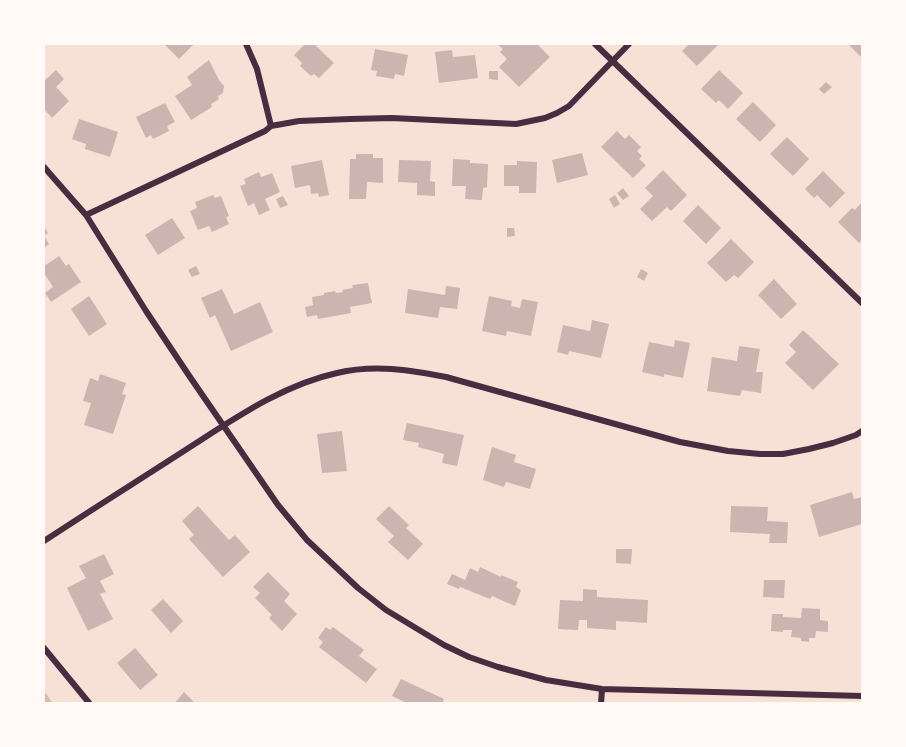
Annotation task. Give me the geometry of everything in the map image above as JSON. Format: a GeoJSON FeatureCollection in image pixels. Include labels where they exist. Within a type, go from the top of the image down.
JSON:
{"type":"FeatureCollection","features":[{"type":"Feature","properties":{"kind":"street"},"geometry":{"type":"LineString","coordinates":[[246,44],[257,69],[271,126]]}},
{"type":"Feature","properties":{"kind":"street"},"geometry":{"type":"LineString","coordinates":[[595,44],[862,303]]}},
{"type":"Feature","properties":{"kind":"street"},"geometry":{"type":"LineString","coordinates":[[86,215],[265,131],[271,126],[299,121],[392,118],[516,124],[546,118],[569,106],[629,44]]}},
{"type":"Feature","properties":{"kind":"street"},"geometry":{"type":"LineString","coordinates":[[44,167],[86,215],[153,321],[278,506],[307,540],[358,588],[386,610],[444,645],[469,657],[546,680],[602,689],[862,696]]}},
{"type":"Feature","properties":{"kind":"street"},"geometry":{"type":"LineString","coordinates":[[44,541],[224,425],[269,399],[314,379],[357,369],[390,368],[446,377],[680,442],[728,451],[783,454],[833,443],[862,431]]}},
{"type":"Feature","properties":{"kind":"street"},"geometry":{"type":"LineString","coordinates":[[44,648],[90,704]]}},
{"type":"Feature","properties":{"kind":"street"},"geometry":{"type":"LineString","coordinates":[[601,704],[602,689]]}},
{"type":"Feature","properties":{"kind":"building"},"geometry":{"type":"Polygon","coordinates":[[[164,44],[194,44],[179,59],[164,44]]]}},
{"type":"Feature","properties":{"kind":"building"},"geometry":{"type":"Polygon","coordinates":[[[305,44],[314,44],[334,63],[319,78],[314,74],[311,76],[300,66],[302,63],[294,55],[305,44]]]}},
{"type":"Feature","properties":{"kind":"building"},"geometry":{"type":"Polygon","coordinates":[[[497,44],[537,44],[550,57],[519,87],[499,67],[507,59],[500,52],[503,49],[497,44]]]}},
{"type":"Feature","properties":{"kind":"building"},"geometry":{"type":"Polygon","coordinates":[[[689,44],[719,44],[697,66],[682,51],[689,44]]]}},
{"type":"Feature","properties":{"kind":"building"},"geometry":{"type":"Polygon","coordinates":[[[848,44],[862,44],[862,58],[848,44]]]}},
{"type":"Feature","properties":{"kind":"building"},"geometry":{"type":"Polygon","coordinates":[[[375,49],[408,55],[404,76],[395,74],[394,79],[376,76],[377,71],[371,70],[375,49]]]}},
{"type":"Feature","properties":{"kind":"building"},"geometry":{"type":"Polygon","coordinates":[[[452,50],[453,57],[475,55],[478,78],[439,83],[435,52],[452,50]]]}},
{"type":"Feature","properties":{"kind":"building"},"geometry":{"type":"Polygon","coordinates":[[[209,60],[224,86],[223,93],[211,104],[212,107],[191,120],[175,96],[192,85],[187,77],[209,60]]]}},
{"type":"Feature","properties":{"kind":"building"},"geometry":{"type":"Polygon","coordinates":[[[56,70],[64,79],[56,87],[69,101],[52,118],[44,109],[44,81],[56,70]]]}},
{"type":"Feature","properties":{"kind":"building"},"geometry":{"type":"Polygon","coordinates":[[[719,70],[743,93],[728,109],[719,100],[716,103],[701,89],[719,70]]]}},
{"type":"Feature","properties":{"kind":"building"},"geometry":{"type":"Polygon","coordinates":[[[489,71],[498,71],[498,80],[489,79],[489,71]]]}},
{"type":"Feature","properties":{"kind":"building"},"geometry":{"type":"Polygon","coordinates":[[[826,82],[832,87],[824,94],[819,89],[826,82]]]}},
{"type":"Feature","properties":{"kind":"building"},"geometry":{"type":"Polygon","coordinates":[[[753,102],[776,125],[760,142],[736,119],[753,102]]]}},
{"type":"Feature","properties":{"kind":"building"},"geometry":{"type":"Polygon","coordinates":[[[165,103],[175,122],[167,126],[169,131],[153,139],[151,135],[146,138],[136,117],[165,103]]]}},
{"type":"Feature","properties":{"kind":"building"},"geometry":{"type":"Polygon","coordinates":[[[79,119],[118,132],[110,157],[85,149],[86,144],[72,139],[79,119]]]}},
{"type":"Feature","properties":{"kind":"building"},"geometry":{"type":"Polygon","coordinates":[[[617,131],[625,139],[629,135],[641,147],[637,151],[642,156],[639,159],[646,165],[633,178],[601,147],[617,131]]]}},
{"type":"Feature","properties":{"kind":"building"},"geometry":{"type":"Polygon","coordinates":[[[787,137],[809,159],[793,176],[770,154],[787,137]]]}},
{"type":"Feature","properties":{"kind":"building"},"geometry":{"type":"Polygon","coordinates":[[[582,153],[588,175],[557,183],[552,160],[582,153]]]}},
{"type":"Feature","properties":{"kind":"building"},"geometry":{"type":"Polygon","coordinates":[[[356,154],[373,154],[373,158],[383,158],[383,183],[367,182],[366,199],[349,199],[350,159],[356,159],[356,154]]]}},
{"type":"Feature","properties":{"kind":"building"},"geometry":{"type":"Polygon","coordinates":[[[453,159],[488,164],[487,187],[483,188],[482,200],[465,199],[466,186],[452,186],[453,159]]]}},
{"type":"Feature","properties":{"kind":"building"},"geometry":{"type":"Polygon","coordinates":[[[322,160],[329,195],[319,197],[318,193],[311,194],[310,185],[295,188],[291,166],[322,160]]]}},
{"type":"Feature","properties":{"kind":"building"},"geometry":{"type":"Polygon","coordinates":[[[399,160],[431,161],[430,181],[435,182],[435,196],[417,195],[417,183],[398,182],[399,160]]]}},
{"type":"Feature","properties":{"kind":"building"},"geometry":{"type":"Polygon","coordinates":[[[517,161],[537,162],[536,193],[519,193],[519,186],[504,186],[504,165],[517,165],[517,161]]]}},
{"type":"Feature","properties":{"kind":"building"},"geometry":{"type":"Polygon","coordinates":[[[663,170],[687,195],[671,211],[667,207],[652,221],[640,209],[653,196],[645,188],[663,170]]]}},
{"type":"Feature","properties":{"kind":"building"},"geometry":{"type":"Polygon","coordinates":[[[823,171],[845,193],[830,208],[817,195],[814,198],[805,189],[823,171]]]}},
{"type":"Feature","properties":{"kind":"building"},"geometry":{"type":"Polygon","coordinates":[[[259,172],[261,177],[272,173],[280,192],[265,199],[270,210],[259,215],[254,203],[248,206],[240,186],[246,184],[244,179],[259,172]]]}},
{"type":"Feature","properties":{"kind":"building"},"geometry":{"type":"Polygon","coordinates":[[[623,188],[629,196],[623,200],[617,193],[623,188]]]}},
{"type":"Feature","properties":{"kind":"building"},"geometry":{"type":"Polygon","coordinates":[[[213,195],[215,198],[221,196],[229,216],[226,217],[229,224],[212,232],[209,226],[198,230],[190,211],[197,208],[195,202],[213,195]]]}},
{"type":"Feature","properties":{"kind":"building"},"geometry":{"type":"Polygon","coordinates":[[[615,195],[620,204],[614,208],[609,199],[615,195]]]}},
{"type":"Feature","properties":{"kind":"building"},"geometry":{"type":"Polygon","coordinates":[[[283,196],[288,205],[280,208],[276,199],[283,196]]]}},
{"type":"Feature","properties":{"kind":"building"},"geometry":{"type":"Polygon","coordinates":[[[862,202],[862,240],[859,243],[838,222],[862,202]]]}},
{"type":"Feature","properties":{"kind":"building"},"geometry":{"type":"Polygon","coordinates":[[[698,205],[721,228],[706,244],[683,221],[698,205]]]}},
{"type":"Feature","properties":{"kind":"building"},"geometry":{"type":"Polygon","coordinates":[[[172,218],[185,238],[158,255],[145,235],[172,218]]]}},
{"type":"Feature","properties":{"kind":"building"},"geometry":{"type":"Polygon","coordinates":[[[507,228],[514,228],[515,236],[507,237],[507,228]]]}},
{"type":"Feature","properties":{"kind":"building"},"geometry":{"type":"Polygon","coordinates":[[[44,236],[49,244],[44,248],[44,236]]]}},
{"type":"Feature","properties":{"kind":"building"},"geometry":{"type":"Polygon","coordinates":[[[731,239],[754,262],[738,278],[734,275],[726,282],[707,263],[731,239]]]}},
{"type":"Feature","properties":{"kind":"building"},"geometry":{"type":"Polygon","coordinates":[[[59,256],[66,266],[69,264],[81,282],[51,302],[45,293],[53,287],[44,273],[44,266],[59,256]]]}},
{"type":"Feature","properties":{"kind":"building"},"geometry":{"type":"Polygon","coordinates":[[[196,266],[200,274],[192,277],[188,270],[196,266]]]}},
{"type":"Feature","properties":{"kind":"building"},"geometry":{"type":"Polygon","coordinates":[[[641,269],[648,273],[644,281],[637,277],[641,269]]]}},
{"type":"Feature","properties":{"kind":"building"},"geometry":{"type":"Polygon","coordinates":[[[774,279],[797,304],[781,319],[758,295],[774,279]]]}},
{"type":"Feature","properties":{"kind":"building"},"geometry":{"type":"Polygon","coordinates":[[[368,283],[372,303],[350,307],[351,313],[318,319],[317,315],[307,317],[305,307],[313,305],[312,297],[335,291],[336,293],[343,292],[342,290],[353,288],[352,285],[368,283]]]}},
{"type":"Feature","properties":{"kind":"building"},"geometry":{"type":"Polygon","coordinates":[[[446,286],[460,288],[457,309],[440,307],[438,318],[405,313],[408,289],[445,295],[446,286]]]}},
{"type":"Feature","properties":{"kind":"building"},"geometry":{"type":"Polygon","coordinates":[[[222,289],[234,314],[260,302],[273,332],[231,351],[215,315],[210,318],[201,298],[222,289]]]}},
{"type":"Feature","properties":{"kind":"building"},"geometry":{"type":"Polygon","coordinates":[[[89,296],[107,324],[89,336],[71,309],[89,296]]]}},
{"type":"Feature","properties":{"kind":"building"},"geometry":{"type":"Polygon","coordinates":[[[489,296],[512,301],[511,306],[520,308],[522,299],[538,302],[531,336],[507,331],[506,336],[482,331],[489,296]]]}},
{"type":"Feature","properties":{"kind":"building"},"geometry":{"type":"Polygon","coordinates":[[[592,320],[609,324],[601,358],[569,351],[568,355],[557,352],[563,325],[590,331],[592,320]]]}},
{"type":"Feature","properties":{"kind":"building"},"geometry":{"type":"Polygon","coordinates":[[[803,330],[839,364],[813,390],[785,363],[796,352],[789,345],[803,330]]]}},
{"type":"Feature","properties":{"kind":"building"},"geometry":{"type":"Polygon","coordinates":[[[675,340],[690,343],[683,378],[642,372],[649,342],[674,347],[675,340]]]}},
{"type":"Feature","properties":{"kind":"building"},"geometry":{"type":"Polygon","coordinates":[[[739,346],[760,349],[756,372],[763,372],[761,393],[742,390],[740,396],[707,391],[712,357],[737,361],[739,346]]]}},
{"type":"Feature","properties":{"kind":"building"},"geometry":{"type":"Polygon","coordinates":[[[100,374],[126,383],[122,394],[126,395],[113,434],[84,425],[91,403],[83,401],[90,378],[98,381],[100,374]]]}},
{"type":"Feature","properties":{"kind":"building"},"geometry":{"type":"Polygon","coordinates":[[[407,423],[464,435],[457,466],[442,463],[444,454],[418,447],[419,443],[403,440],[407,423]]]}},
{"type":"Feature","properties":{"kind":"building"},"geometry":{"type":"Polygon","coordinates":[[[342,431],[347,471],[322,473],[317,434],[342,431]]]}},
{"type":"Feature","properties":{"kind":"building"},"geometry":{"type":"Polygon","coordinates":[[[492,447],[516,455],[514,462],[536,469],[530,489],[506,482],[504,487],[483,480],[492,447]]]}},
{"type":"Feature","properties":{"kind":"building"},"geometry":{"type":"Polygon","coordinates":[[[852,492],[854,499],[862,497],[862,524],[819,537],[810,505],[852,492]]]}},
{"type":"Feature","properties":{"kind":"building"},"geometry":{"type":"Polygon","coordinates":[[[198,506],[229,540],[235,535],[250,552],[223,577],[189,539],[194,535],[182,521],[198,506]]]}},
{"type":"Feature","properties":{"kind":"building"},"geometry":{"type":"Polygon","coordinates":[[[389,506],[409,525],[406,528],[423,544],[408,560],[388,542],[394,536],[376,519],[389,506]]]}},
{"type":"Feature","properties":{"kind":"building"},"geometry":{"type":"Polygon","coordinates":[[[731,506],[768,507],[767,521],[788,522],[787,543],[769,543],[770,534],[730,532],[731,506]]]}},
{"type":"Feature","properties":{"kind":"building"},"geometry":{"type":"Polygon","coordinates":[[[616,549],[632,549],[631,564],[616,563],[616,549]]]}},
{"type":"Feature","properties":{"kind":"building"},"geometry":{"type":"Polygon","coordinates":[[[104,554],[114,574],[100,581],[106,592],[100,594],[113,619],[88,631],[67,588],[86,578],[79,566],[104,554]]]}},
{"type":"Feature","properties":{"kind":"building"},"geometry":{"type":"Polygon","coordinates":[[[480,567],[518,582],[516,587],[521,590],[515,606],[492,596],[490,599],[447,584],[452,574],[465,580],[470,568],[478,572],[480,567]]]}},
{"type":"Feature","properties":{"kind":"building"},"geometry":{"type":"Polygon","coordinates":[[[268,572],[290,594],[284,601],[297,614],[282,631],[269,618],[272,615],[255,598],[260,593],[253,587],[268,572]]]}},
{"type":"Feature","properties":{"kind":"building"},"geometry":{"type":"Polygon","coordinates":[[[764,580],[785,580],[784,598],[763,597],[764,580]]]}},
{"type":"Feature","properties":{"kind":"building"},"geometry":{"type":"Polygon","coordinates":[[[583,589],[597,590],[597,597],[648,600],[647,623],[616,621],[616,630],[587,628],[587,620],[579,620],[578,630],[558,629],[560,600],[583,601],[583,589]]]}},
{"type":"Feature","properties":{"kind":"building"},"geometry":{"type":"Polygon","coordinates":[[[163,599],[183,621],[171,633],[151,610],[163,599]]]}},
{"type":"Feature","properties":{"kind":"building"},"geometry":{"type":"Polygon","coordinates":[[[802,608],[820,609],[820,620],[828,621],[828,632],[816,631],[815,638],[809,638],[809,642],[791,637],[792,630],[771,631],[772,614],[801,618],[802,608]]]}},
{"type":"Feature","properties":{"kind":"building"},"geometry":{"type":"Polygon","coordinates":[[[326,627],[330,630],[333,627],[364,650],[359,656],[377,669],[366,683],[319,647],[323,642],[318,638],[326,627]]]}},
{"type":"Feature","properties":{"kind":"building"},"geometry":{"type":"Polygon","coordinates":[[[135,648],[158,675],[140,690],[117,663],[135,648]]]}},
{"type":"Feature","properties":{"kind":"building"},"geometry":{"type":"Polygon","coordinates":[[[401,679],[444,699],[442,704],[409,704],[392,696],[401,679]]]}},
{"type":"Feature","properties":{"kind":"building"},"geometry":{"type":"Polygon","coordinates":[[[184,692],[196,704],[174,704],[184,692]]]}},
{"type":"Feature","properties":{"kind":"waterway"},"geometry":{"type":"LineString","coordinates":[[44,695],[50,704]]}}]}
